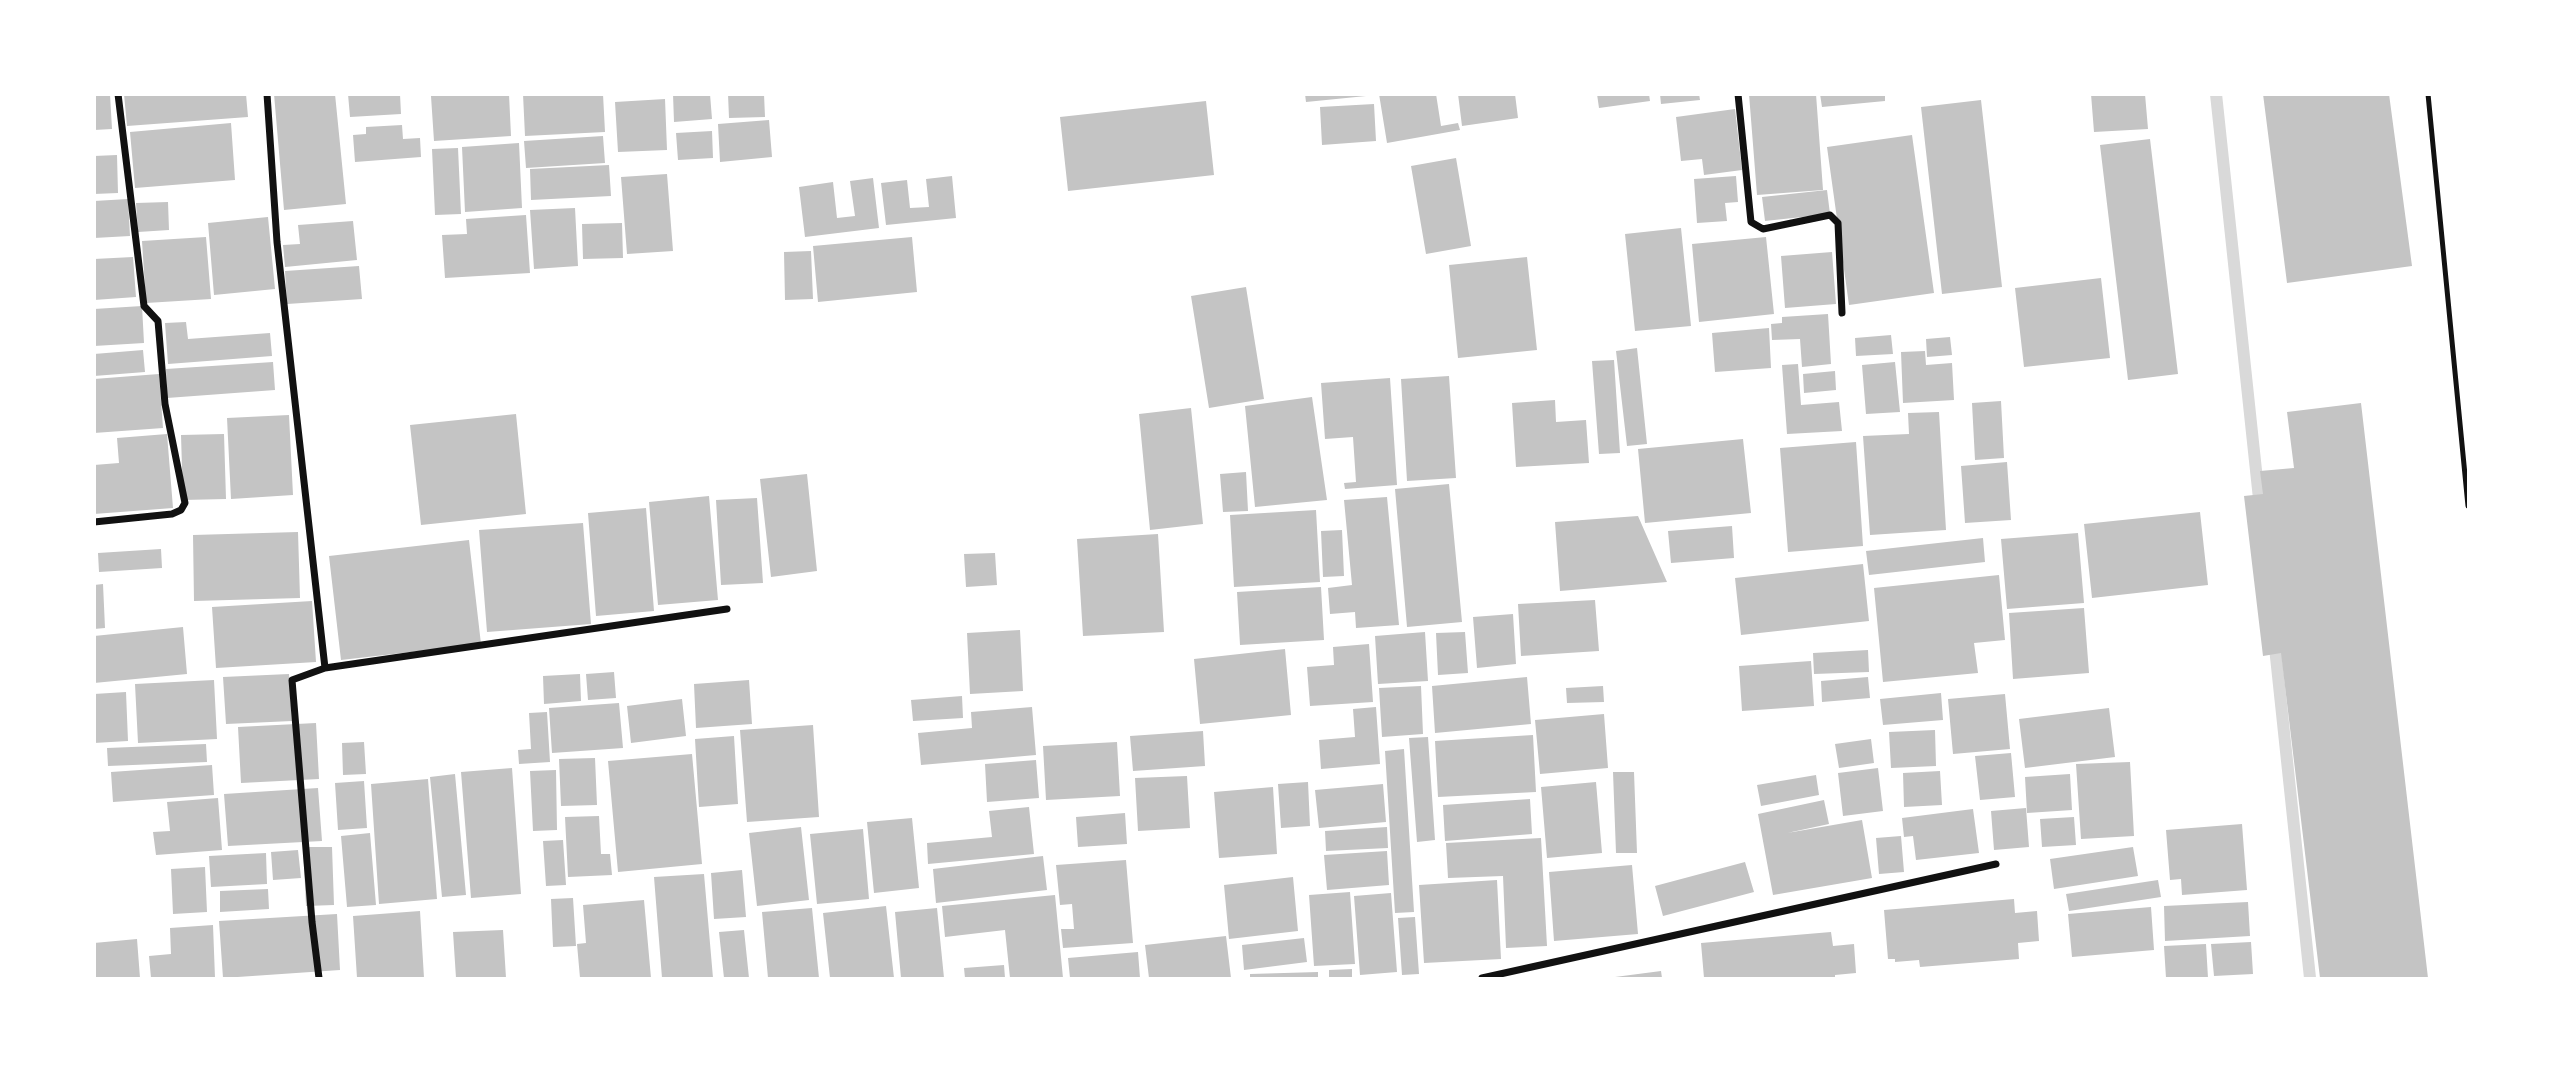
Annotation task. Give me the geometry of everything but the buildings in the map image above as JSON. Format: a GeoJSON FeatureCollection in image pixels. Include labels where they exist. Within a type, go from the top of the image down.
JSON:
{"type":"FeatureCollection","features":[{"type":"Feature","properties":{"kind":"street"},"geometry":{"type":"LineString","coordinates":[[94,522],[172,514],[181,510],[185,503],[165,404],[158,321],[144,306],[118,94]]}},
{"type":"Feature","properties":{"kind":"street"},"geometry":{"type":"LineString","coordinates":[[267,94],[277,242],[325,668]]}},
{"type":"Feature","properties":{"kind":"street"},"geometry":{"type":"LineString","coordinates":[[1738,94],[1751,222],[1763,229],[1830,215],[1835,218],[1838,223],[1842,313]]}},
{"type":"Feature","properties":{"kind":"street"},"geometry":{"type":"LineString","coordinates":[[319,978],[292,680],[325,668],[727,609]]}},
{"type":"Feature","properties":{"kind":"street"},"geometry":{"type":"LineString","coordinates":[[1482,978],[1996,864]]}},
{"type":"Feature","properties":{"kind":"lane"},"geometry":{"type":"LineString","coordinates":[[2428,94],[2469,506]]}},
{"type":"Feature","properties":{"kind":"waterway"},"geometry":{"type":"LineString","coordinates":[[2216,94],[2260,508]]}},
{"type":"Feature","properties":{"kind":"waterway"},"geometry":{"type":"LineString","coordinates":[[2274,638],[2310,978]]}}]}
